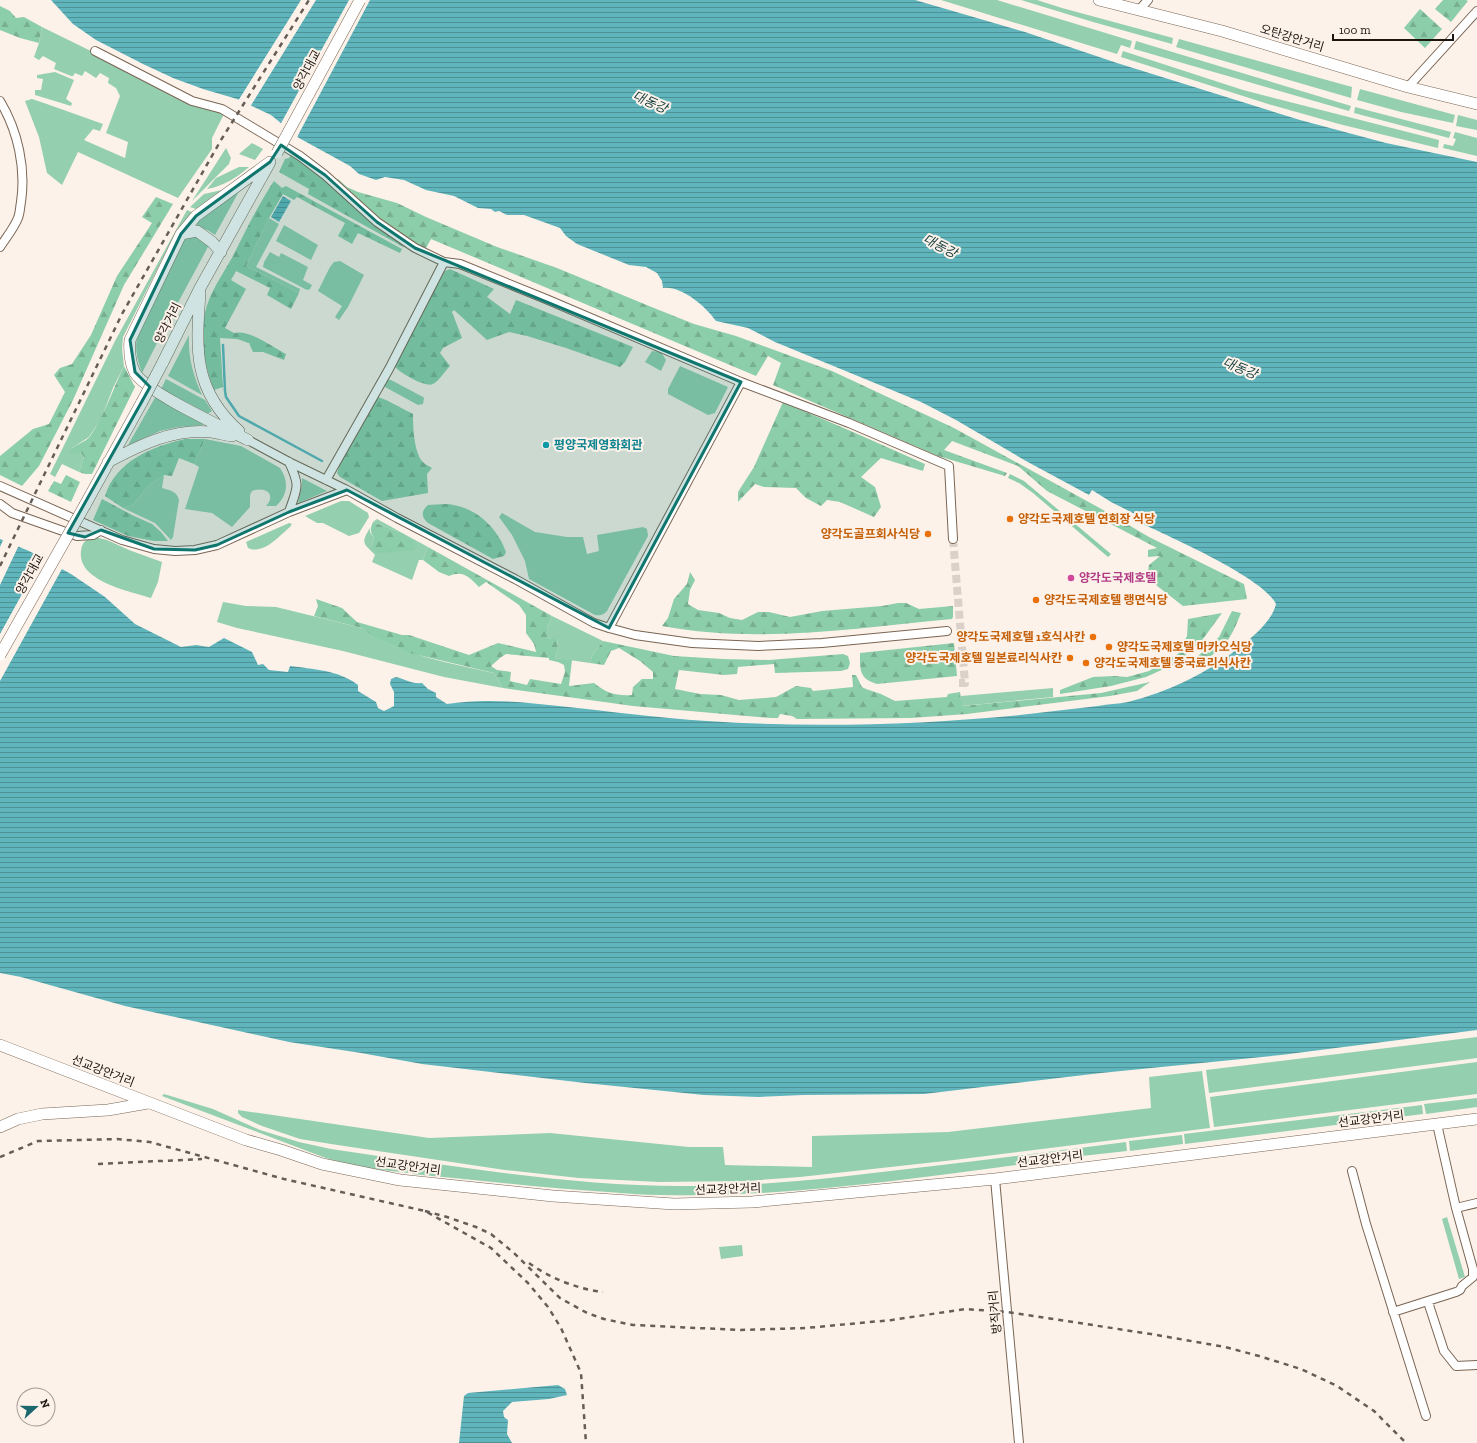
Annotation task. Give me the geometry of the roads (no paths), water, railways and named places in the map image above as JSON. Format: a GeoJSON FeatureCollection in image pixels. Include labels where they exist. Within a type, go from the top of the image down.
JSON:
{"type":"FeatureCollection","features":[{"type":"Feature","properties":{"kind":"main road","name":"양각대교"},"geometry":{"type":"LineString","coordinates":[[274,157],[360,0]]}},
{"type":"Feature","properties":{"kind":"main road","name":"오탄강안거리"},"geometry":{"type":"LineString","coordinates":[[1099,0],[1222,31],[1408,86],[1477,104]]}},
{"type":"Feature","properties":{"kind":"main road"},"geometry":{"type":"LineString","coordinates":[[248,440],[154,390],[142,382],[135,372],[132,363],[129,351],[130,340],[181,234],[196,216],[274,157]]}},
{"type":"Feature","properties":{"kind":"main road","name":"양각거리"},"geometry":{"type":"LineString","coordinates":[[85,505],[142,402],[200,288],[274,157]]}},
{"type":"Feature","properties":{"kind":"main road"},"geometry":{"type":"LineString","coordinates":[[181,234],[197,230],[212,242],[221,252]]}},
{"type":"Feature","properties":{"kind":"main road"},"geometry":{"type":"LineString","coordinates":[[200,288],[198,348],[200,367],[206,387],[217,408],[248,440]]}},
{"type":"Feature","properties":{"kind":"main road"},"geometry":{"type":"LineString","coordinates":[[108,462],[131,450],[162,437],[181,433],[212,432],[248,440]]}},
{"type":"Feature","properties":{"kind":"main road","name":"양각대교"},"geometry":{"type":"LineString","coordinates":[[0,655],[85,505]]}},
{"type":"Feature","properties":{"kind":"main road","name":"선교강안거리"},"geometry":{"type":"LineString","coordinates":[[0,1044],[246,1140],[322,1164],[400,1180],[553,1196],[674,1204],[752,1202],[995,1179],[1477,1119]]}},
{"type":"Feature","properties":{"kind":"main road"},"geometry":{"type":"LineString","coordinates":[[0,1127],[18,1119],[42,1114],[108,1110],[149,1103]]}},
{"type":"Feature","properties":{"kind":"street"},"geometry":{"type":"LineString","coordinates":[[1140,10],[1148,0]]}},
{"type":"Feature","properties":{"kind":"street"},"geometry":{"type":"LineString","coordinates":[[1408,86],[1477,11]]}},
{"type":"Feature","properties":{"kind":"street"},"geometry":{"type":"LineString","coordinates":[[95,51],[192,101],[222,109],[294,152],[325,175],[377,222],[415,248],[444,262],[460,264],[546,299],[740,382],[849,423],[949,466],[953,539]]}},
{"type":"Feature","properties":{"kind":"street"},"geometry":{"type":"LineString","coordinates":[[0,101],[7,112],[17,139],[22,166],[22,192],[18,218],[0,247]]}},
{"type":"Feature","properties":{"kind":"street"},"geometry":{"type":"LineString","coordinates":[[326,480],[388,369],[444,262]]}},
{"type":"Feature","properties":{"kind":"street"},"geometry":{"type":"LineString","coordinates":[[609,628],[740,382]]}},
{"type":"Feature","properties":{"kind":"street"},"geometry":{"type":"LineString","coordinates":[[248,440],[347,490],[397,518],[515,579],[594,623],[609,628],[640,636],[692,643],[758,646],[822,643],[947,631]]}},
{"type":"Feature","properties":{"kind":"street"},"geometry":{"type":"LineString","coordinates":[[289,462],[297,482],[296,493],[289,512]]}},
{"type":"Feature","properties":{"kind":"street"},"geometry":{"type":"LineString","coordinates":[[0,486],[122,540],[154,550],[175,551],[195,550],[217,545],[289,512],[347,490]]}},
{"type":"Feature","properties":{"kind":"street"},"geometry":{"type":"LineString","coordinates":[[0,504],[12,513],[77,536],[93,535],[101,530]]}},
{"type":"Feature","properties":{"kind":"street"},"geometry":{"type":"LineString","coordinates":[[1393,1312],[1428,1302],[1460,1290],[1462,1286],[1473,1277],[1473,1269],[1456,1208],[1437,1124]]}},
{"type":"Feature","properties":{"kind":"street"},"geometry":{"type":"LineString","coordinates":[[1352,1171],[1366,1224],[1426,1416]]}},
{"type":"Feature","properties":{"kind":"street","name":"방직거리"},"geometry":{"type":"LineString","coordinates":[[995,1179],[1019,1443]]}},
{"type":"Feature","properties":{"kind":"street"},"geometry":{"type":"LineString","coordinates":[[1456,1208],[1477,1203]]}},
{"type":"Feature","properties":{"kind":"street"},"geometry":{"type":"LineString","coordinates":[[1428,1302],[1444,1352],[1456,1366],[1477,1365]]}},
{"type":"Feature","properties":{"kind":"water","name":"대동강"},"geometry":{"type":"Polygon","coordinates":[[[51,0],[915,0],[1025,32],[1117,63],[1300,120],[1386,143],[1477,162],[1477,1030],[1281,1055],[1101,1073],[924,1094],[759,1097],[704,1095],[422,1064],[289,1042],[125,1006],[21,977],[0,973],[0,539],[29,551],[71,574],[105,597],[135,624],[181,647],[196,645],[209,647],[224,638],[252,652],[258,665],[263,664],[269,670],[288,672],[290,666],[316,669],[334,673],[351,680],[358,685],[358,691],[376,702],[378,708],[384,711],[394,706],[394,692],[390,684],[391,679],[396,677],[411,682],[422,683],[428,689],[436,693],[436,697],[447,704],[475,701],[517,702],[670,718],[746,723],[824,725],[903,723],[1020,715],[1098,706],[1128,702],[1143,698],[1173,687],[1201,673],[1245,643],[1256,633],[1267,622],[1276,604],[1268,594],[1254,582],[1195,549],[1143,524],[1145,519],[1111,502],[1092,490],[1089,495],[1026,461],[956,420],[921,402],[775,342],[748,328],[716,321],[706,309],[692,298],[678,290],[663,288],[662,281],[657,273],[646,267],[629,265],[577,244],[566,236],[560,228],[524,215],[507,215],[499,211],[495,212],[491,209],[478,208],[454,196],[426,190],[404,180],[385,177],[376,180],[359,174],[350,166],[299,138],[271,115],[237,99],[173,78],[96,40],[73,24],[51,0]]]}},
{"type":"Feature","properties":{"kind":"water"},"geometry":{"type":"Polygon","coordinates":[[[283,196],[291,201],[279,222],[271,217],[283,196]]]}},
{"type":"Feature","properties":{"kind":"water"},"geometry":{"type":"Polygon","coordinates":[[[558,1385],[565,1389],[567,1395],[549,1399],[512,1402],[503,1411],[504,1417],[508,1420],[507,1434],[512,1443],[459,1443],[464,1396],[468,1393],[558,1385]]]}},
{"type":"Feature","properties":{"kind":"waterway"},"geometry":{"type":"LineString","coordinates":[[223,345],[226,397],[239,416],[322,461]]}},
{"type":"Feature","properties":{"kind":"tunnel"},"geometry":{"type":"LineString","coordinates":[[953,539],[965,683],[959,683]]}},
{"type":"Feature","properties":{"kind":"railway"},"geometry":{"type":"LineString","coordinates":[[0,566],[122,314],[221,140],[309,0]]}},
{"type":"Feature","properties":{"kind":"railway"},"geometry":{"type":"LineString","coordinates":[[0,1157],[38,1141],[117,1139],[150,1142],[284,1179],[425,1211],[491,1248],[528,1283],[548,1307],[561,1328],[581,1373],[586,1443]]}},
{"type":"Feature","properties":{"kind":"railway"},"geometry":{"type":"LineString","coordinates":[[98,1164],[202,1159]]}},
{"type":"Feature","properties":{"kind":"railway"},"geometry":{"type":"LineString","coordinates":[[425,1211],[476,1227],[491,1234],[514,1253],[560,1298],[587,1313],[604,1319],[633,1325],[740,1330],[806,1328],[892,1320],[965,1309],[1007,1312],[1151,1334],[1225,1347],[1301,1369],[1337,1386],[1374,1411],[1406,1443]]}},
{"type":"Feature","properties":{"kind":"railway"},"geometry":{"type":"LineString","coordinates":[[529,1263],[564,1282],[593,1291],[603,1292]]}},
{"type":"Feature","properties":{"kind":"place","name":"평양국제영화회관"},"geometry":{"type":"Point","coordinates":[546,445]}},
{"type":"Feature","properties":{"kind":"place","name":"양각도국제호텔 연회장 식당"},"geometry":{"type":"Point","coordinates":[1010,519]}},
{"type":"Feature","properties":{"kind":"place","name":"양각도골프회사식당"},"geometry":{"type":"Point","coordinates":[928,534]}},
{"type":"Feature","properties":{"kind":"place","name":"양각도국제호텔"},"geometry":{"type":"Point","coordinates":[1071,578]}},
{"type":"Feature","properties":{"kind":"place","name":"양각도국제호텔 랭면식당"},"geometry":{"type":"Point","coordinates":[1036,600]}},
{"type":"Feature","properties":{"kind":"place","name":"양각도국제호텔 1호식사칸"},"geometry":{"type":"Point","coordinates":[1093,637]}},
{"type":"Feature","properties":{"kind":"place","name":"양각도국제호텔 마카오식당"},"geometry":{"type":"Point","coordinates":[1109,647]}},
{"type":"Feature","properties":{"kind":"place","name":"양각도국제호텔 일본료리식사칸"},"geometry":{"type":"Point","coordinates":[1070,658]}},
{"type":"Feature","properties":{"kind":"place","name":"양각도국제호텔 중국료리식사칸"},"geometry":{"type":"Point","coordinates":[1086,663]}}]}
